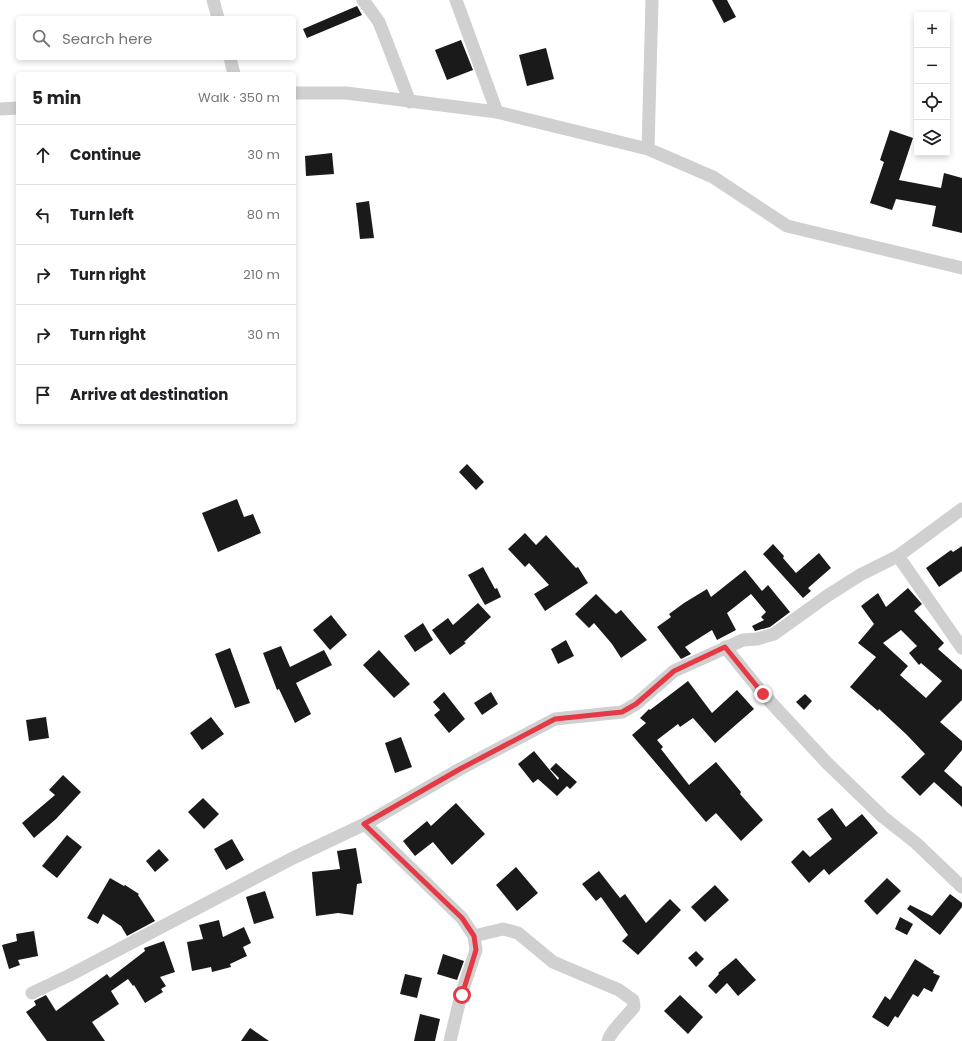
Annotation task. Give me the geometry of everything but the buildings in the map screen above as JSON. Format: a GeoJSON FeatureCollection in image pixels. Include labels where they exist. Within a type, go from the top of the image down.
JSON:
{"type":"FeatureCollection","features":[{"type":"Feature","properties":{"kind":"street"},"geometry":{"type":"LineString","coordinates":[[213,0],[217,16]]}},
{"type":"Feature","properties":{"kind":"street"},"geometry":{"type":"LineString","coordinates":[[363,0],[379,22],[410,102]]}},
{"type":"Feature","properties":{"kind":"street"},"geometry":{"type":"LineString","coordinates":[[456,0],[497,112]]}},
{"type":"Feature","properties":{"kind":"street"},"geometry":{"type":"LineString","coordinates":[[648,149],[652,0]]}},
{"type":"Feature","properties":{"kind":"street"},"geometry":{"type":"LineString","coordinates":[[230,60],[234,72]]}},
{"type":"Feature","properties":{"kind":"street"},"geometry":{"type":"LineString","coordinates":[[296,93],[346,93],[497,112],[648,149],[713,176],[787,226],[962,268]]}},
{"type":"Feature","properties":{"kind":"street"},"geometry":{"type":"LineString","coordinates":[[0,109],[16,108]]}},
{"type":"Feature","properties":{"kind":"street"},"geometry":{"type":"LineString","coordinates":[[32,993],[70,975],[293,858],[364,824],[460,769],[555,719],[622,712],[636,704],[674,671],[743,640],[757,639],[774,634],[827,596],[860,575],[898,556],[962,509]]}},
{"type":"Feature","properties":{"kind":"street"},"geometry":{"type":"LineString","coordinates":[[898,556],[962,648]]}},
{"type":"Feature","properties":{"kind":"street"},"geometry":{"type":"LineString","coordinates":[[725,647],[763,694],[826,762],[883,818],[916,843],[962,887]]}},
{"type":"Feature","properties":{"kind":"street"},"geometry":{"type":"LineString","coordinates":[[364,824],[462,918],[474,936],[476,950],[450,1041]]}},
{"type":"Feature","properties":{"kind":"street"},"geometry":{"type":"LineString","coordinates":[[474,936],[503,929],[518,934],[553,962],[619,990],[633,1000],[634,1007],[608,1036],[608,1041]]}},
{"type":"Feature","properties":{"kind":"route"},"geometry":{"type":"LineString","coordinates":[[462,995],[476,950],[474,936],[462,918],[364,824],[460,769],[555,719],[622,712],[636,704],[674,671],[725,647],[763,694]]}}]}
